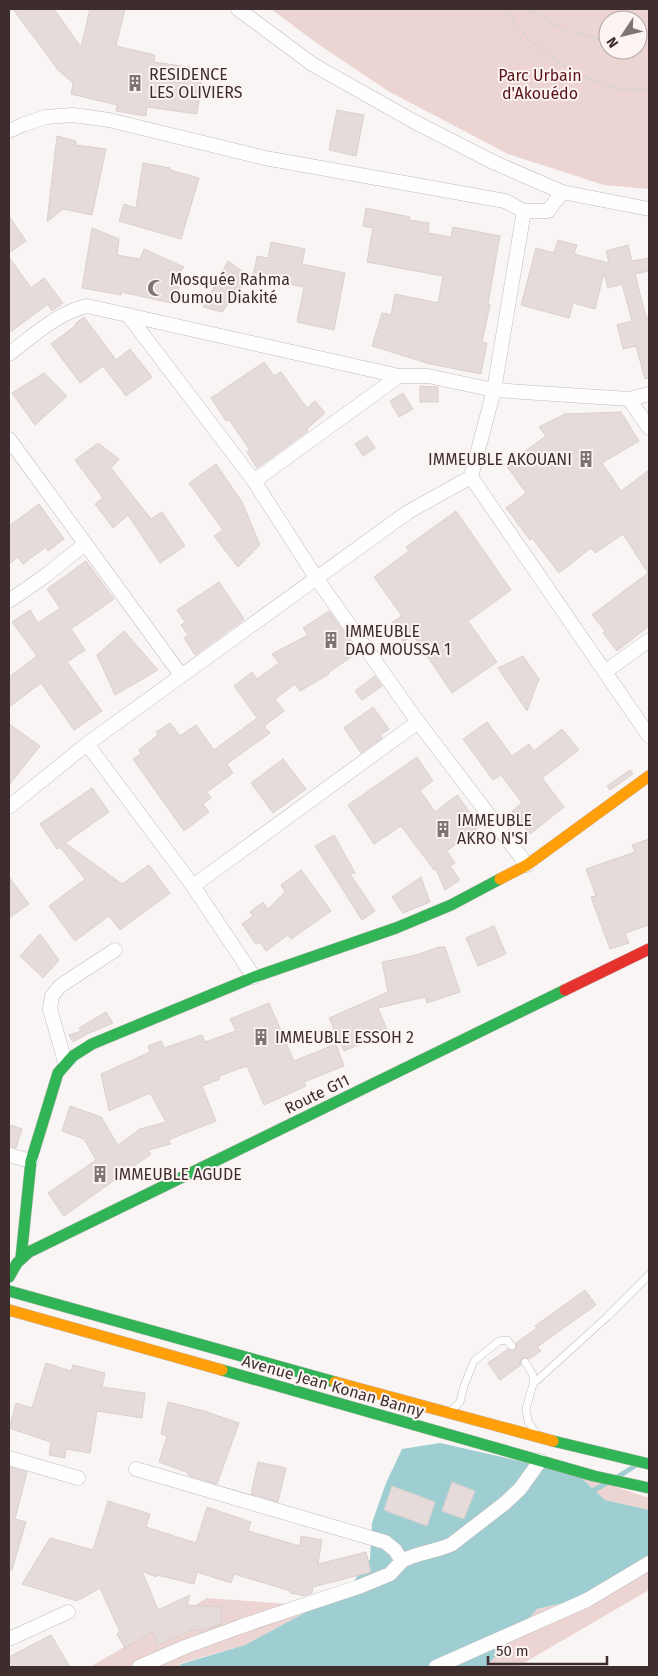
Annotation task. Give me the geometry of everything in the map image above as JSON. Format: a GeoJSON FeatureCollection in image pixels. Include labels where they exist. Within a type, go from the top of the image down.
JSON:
{"type":"FeatureCollection","features":[{"type":"Feature","properties":{"kind":"street"},"geometry":{"type":"LineString","coordinates":[[238,9],[312,64],[413,122],[493,162],[562,192],[649,210]]}},
{"type":"Feature","properties":{"kind":"street"},"geometry":{"type":"LineString","coordinates":[[9,132],[22,125],[46,117],[73,115],[109,120],[265,158],[505,201],[524,211],[548,211],[562,192]]}},
{"type":"Feature","properties":{"kind":"street"},"geometry":{"type":"LineString","coordinates":[[9,807],[87,744],[408,512],[471,477],[494,390],[524,211]]}},
{"type":"Feature","properties":{"kind":"street"},"geometry":{"type":"LineString","coordinates":[[9,354],[61,315],[87,306],[399,376],[428,376],[494,390],[629,399],[649,394]]}},
{"type":"Feature","properties":{"kind":"street"},"geometry":{"type":"LineString","coordinates":[[128,315],[254,481],[317,579],[418,722],[527,865]]}},
{"type":"Feature","properties":{"kind":"street"},"geometry":{"type":"LineString","coordinates":[[254,481],[399,376]]}},
{"type":"Feature","properties":{"kind":"street"},"geometry":{"type":"LineString","coordinates":[[629,399],[649,428]]}},
{"type":"Feature","properties":{"kind":"street"},"geometry":{"type":"LineString","coordinates":[[9,439],[181,675]]}},
{"type":"Feature","properties":{"kind":"street"},"geometry":{"type":"LineString","coordinates":[[471,477],[649,736]]}},
{"type":"Feature","properties":{"kind":"street"},"geometry":{"type":"LineString","coordinates":[[9,601],[45,576],[85,544]]}},
{"type":"Feature","properties":{"kind":"street"},"geometry":{"type":"LineString","coordinates":[[606,671],[649,640]]}},
{"type":"Feature","properties":{"kind":"street"},"geometry":{"type":"LineString","coordinates":[[192,886],[418,722]]}},
{"type":"Feature","properties":{"kind":"street"},"geometry":{"type":"LineString","coordinates":[[87,744],[192,886],[254,977]]}},
{"type":"Feature","properties":{"kind":"street"},"geometry":{"type":"LineString","coordinates":[[21,1258],[31,1161],[58,1073],[65,1062],[75,1054],[92,1044],[254,977],[396,928],[451,905],[527,865],[649,776]]}},
{"type":"Feature","properties":{"kind":"street","name":"Route G11"},"geometry":{"type":"LineString","coordinates":[[9,1277],[12,1269],[21,1258],[38,1248],[649,949]]}},
{"type":"Feature","properties":{"kind":"street"},"geometry":{"type":"LineString","coordinates":[[65,1062],[50,1009],[52,996],[60,986],[115,950]]}},
{"type":"Feature","properties":{"kind":"street"},"geometry":{"type":"LineString","coordinates":[[9,1155],[31,1161]]}},
{"type":"Feature","properties":{"kind":"street","name":"Avenue Jean Konan Banny"},"geometry":{"type":"LineString","coordinates":[[9,1291],[447,1414],[649,1464]]}},
{"type":"Feature","properties":{"kind":"street","name":"Avenue Jean Konan Banny"},"geometry":{"type":"LineString","coordinates":[[9,1310],[540,1461],[594,1476],[649,1488]]}},
{"type":"Feature","properties":{"kind":"street"},"geometry":{"type":"LineString","coordinates":[[9,1458],[78,1478]]}},
{"type":"Feature","properties":{"kind":"street"},"geometry":{"type":"LineString","coordinates":[[139,1667],[193,1644],[361,1586],[390,1574],[402,1560],[411,1555],[442,1549],[452,1544],[515,1494],[540,1461]]}},
{"type":"Feature","properties":{"kind":"street"},"geometry":{"type":"LineString","coordinates":[[136,1469],[385,1542],[395,1550],[402,1560]]}},
{"type":"Feature","properties":{"kind":"street"},"geometry":{"type":"LineString","coordinates":[[436,1667],[587,1600],[649,1563]]}},
{"type":"Feature","properties":{"kind":"street"},"geometry":{"type":"LineString","coordinates":[[9,1638],[68,1612]]}},
{"type":"Feature","properties":{"kind":"lane"},"geometry":{"type":"LineString","coordinates":[[533,1384],[608,1316],[649,1275]]}},
{"type":"Feature","properties":{"kind":"lane"},"geometry":{"type":"LineString","coordinates":[[447,1414],[453,1411],[460,1402],[474,1361],[499,1341],[507,1340],[512,1346]]}},
{"type":"Feature","properties":{"kind":"lane"},"geometry":{"type":"LineString","coordinates":[[525,1362],[533,1375],[533,1384],[526,1409],[528,1421],[539,1438]]}},
{"type":"Feature","properties":{"kind":"path"},"geometry":{"type":"LineString","coordinates":[[505,9],[513,21],[537,46],[578,73],[620,88],[649,90]]}},
{"type":"Feature","properties":{"kind":"path"},"geometry":{"type":"LineString","coordinates":[[527,9],[567,31],[598,39]]}},
{"type":"Feature","properties":{"kind":"green space","name":"Parc Urbain d'Akouédo"},"geometry":{"type":"Polygon","coordinates":[[[271,9],[649,9],[649,189],[604,185],[508,154],[388,91],[318,44],[271,9]]]}},
{"type":"Feature","properties":{"kind":"green space"},"geometry":{"type":"Polygon","coordinates":[[[577,1474],[649,1498],[649,1510],[605,1500],[577,1474]]]}},
{"type":"Feature","properties":{"kind":"green space"},"geometry":{"type":"Polygon","coordinates":[[[649,1564],[649,1590],[517,1667],[483,1667],[487,1666],[537,1609],[576,1600],[649,1564]]]}},
{"type":"Feature","properties":{"kind":"green space"},"geometry":{"type":"Polygon","coordinates":[[[207,1598],[317,1606],[245,1645],[181,1663],[179,1667],[90,1667],[207,1598]]]}},
{"type":"Feature","properties":{"kind":"water"},"geometry":{"type":"Polygon","coordinates":[[[440,1443],[577,1474],[605,1500],[649,1510],[649,1564],[576,1600],[537,1609],[487,1666],[483,1667],[179,1667],[181,1664],[245,1645],[317,1606],[351,1585],[370,1559],[372,1523],[386,1483],[402,1449],[440,1443]]]}},
{"type":"Feature","properties":{"kind":"building"},"geometry":{"type":"Polygon","coordinates":[[[13,9],[54,9],[81,47],[90,9],[125,9],[116,46],[155,55],[154,62],[203,69],[197,114],[147,107],[146,116],[116,111],[117,105],[71,94],[73,83],[58,70],[13,9]]]}},
{"type":"Feature","properties":{"kind":"building"},"geometry":{"type":"Polygon","coordinates":[[[337,110],[364,115],[356,156],[329,150],[337,110]]]}},
{"type":"Feature","properties":{"kind":"building"},"geometry":{"type":"Polygon","coordinates":[[[57,136],[76,141],[76,145],[106,149],[92,215],[63,209],[47,222],[57,136]]]}},
{"type":"Feature","properties":{"kind":"building"},"geometry":{"type":"Polygon","coordinates":[[[143,163],[170,168],[170,170],[199,178],[181,239],[119,221],[124,204],[136,208],[143,163]]]}},
{"type":"Feature","properties":{"kind":"building"},"geometry":{"type":"Polygon","coordinates":[[[366,208],[410,217],[409,220],[429,223],[428,233],[451,237],[453,227],[500,236],[488,304],[490,305],[482,342],[487,343],[481,374],[430,364],[372,346],[382,313],[391,315],[395,294],[438,303],[443,276],[367,262],[373,228],[363,226],[366,208]]]}},
{"type":"Feature","properties":{"kind":"building"},"geometry":{"type":"Polygon","coordinates":[[[9,216],[26,241],[9,253],[9,216]]]}},
{"type":"Feature","properties":{"kind":"building"},"geometry":{"type":"Polygon","coordinates":[[[92,228],[119,239],[117,255],[140,259],[144,249],[184,267],[174,280],[180,282],[176,304],[121,292],[121,295],[82,288],[92,228]]]}},
{"type":"Feature","properties":{"kind":"building"},"geometry":{"type":"Polygon","coordinates":[[[558,240],[577,245],[574,254],[609,263],[606,251],[628,245],[632,261],[649,258],[649,271],[635,274],[646,317],[649,317],[649,378],[645,379],[636,346],[623,349],[617,325],[632,321],[622,284],[608,288],[604,273],[595,309],[573,303],[569,318],[521,305],[536,248],[554,253],[558,240]]]}},
{"type":"Feature","properties":{"kind":"building"},"geometry":{"type":"Polygon","coordinates":[[[271,242],[305,249],[302,264],[345,273],[334,330],[297,322],[304,287],[253,277],[257,256],[268,258],[271,242]]]}},
{"type":"Feature","properties":{"kind":"building"},"geometry":{"type":"Polygon","coordinates":[[[9,257],[31,288],[44,278],[63,303],[52,311],[48,304],[9,333],[9,257]]]}},
{"type":"Feature","properties":{"kind":"building"},"geometry":{"type":"Polygon","coordinates":[[[228,261],[249,276],[222,312],[203,307],[228,261]]]}},
{"type":"Feature","properties":{"kind":"building"},"geometry":{"type":"Polygon","coordinates":[[[84,317],[116,360],[130,349],[152,377],[126,396],[103,366],[80,383],[51,344],[84,317]]]}},
{"type":"Feature","properties":{"kind":"building"},"geometry":{"type":"Polygon","coordinates":[[[264,362],[274,376],[281,372],[307,408],[315,401],[325,413],[307,429],[308,431],[257,468],[247,452],[250,450],[229,420],[226,421],[211,398],[264,362]]]}},
{"type":"Feature","properties":{"kind":"building"},"geometry":{"type":"Polygon","coordinates":[[[44,373],[67,396],[35,425],[12,393],[44,373]]]}},
{"type":"Feature","properties":{"kind":"building"},"geometry":{"type":"Polygon","coordinates":[[[420,386],[438,387],[438,402],[420,402],[420,386]]]}},
{"type":"Feature","properties":{"kind":"building"},"geometry":{"type":"Polygon","coordinates":[[[403,393],[413,409],[399,417],[390,401],[403,393]]]}},
{"type":"Feature","properties":{"kind":"building"},"geometry":{"type":"Polygon","coordinates":[[[621,412],[639,441],[602,463],[621,491],[649,470],[649,626],[617,651],[603,633],[605,631],[592,615],[648,573],[623,534],[595,553],[591,548],[559,573],[532,538],[530,540],[506,508],[526,493],[506,465],[546,436],[539,427],[565,414],[621,412]]]}},
{"type":"Feature","properties":{"kind":"building"},"geometry":{"type":"Polygon","coordinates":[[[367,436],[375,448],[363,456],[355,444],[367,436]]]}},
{"type":"Feature","properties":{"kind":"building"},"geometry":{"type":"Polygon","coordinates":[[[98,443],[119,459],[111,468],[151,519],[162,512],[185,546],[160,563],[128,515],[113,528],[95,504],[103,498],[75,460],[98,443]]]}},
{"type":"Feature","properties":{"kind":"building"},"geometry":{"type":"Polygon","coordinates":[[[216,464],[242,502],[260,545],[238,567],[214,536],[223,530],[189,483],[216,464]]]}},
{"type":"Feature","properties":{"kind":"building"},"geometry":{"type":"Polygon","coordinates":[[[39,504],[64,539],[48,551],[46,547],[23,564],[18,557],[9,564],[9,526],[39,504]]]}},
{"type":"Feature","properties":{"kind":"building"},"geometry":{"type":"Polygon","coordinates":[[[456,511],[511,590],[468,621],[497,662],[452,693],[413,635],[403,642],[391,623],[402,616],[374,577],[409,551],[406,547],[456,511]]]}},
{"type":"Feature","properties":{"kind":"building"},"geometry":{"type":"Polygon","coordinates":[[[86,561],[114,599],[71,629],[85,650],[67,662],[102,711],[74,730],[41,683],[9,707],[9,677],[37,656],[12,622],[30,610],[38,623],[60,608],[47,589],[86,561]]]}},
{"type":"Feature","properties":{"kind":"building"},"geometry":{"type":"Polygon","coordinates":[[[219,582],[244,619],[195,655],[184,638],[188,635],[181,625],[185,622],[177,610],[219,582]]]}},
{"type":"Feature","properties":{"kind":"building"},"geometry":{"type":"Polygon","coordinates":[[[329,611],[358,652],[329,674],[300,691],[295,684],[275,699],[284,711],[264,726],[270,733],[227,764],[233,773],[207,792],[211,798],[203,804],[209,812],[184,831],[133,759],[141,754],[139,750],[158,735],[156,732],[170,723],[180,736],[196,725],[214,750],[257,718],[234,686],[252,672],[257,679],[279,663],[272,654],[308,635],[303,628],[329,611]]]}},
{"type":"Feature","properties":{"kind":"building"},"geometry":{"type":"Polygon","coordinates":[[[124,631],[158,670],[115,695],[97,655],[124,631]]]}},
{"type":"Feature","properties":{"kind":"building"},"geometry":{"type":"Polygon","coordinates":[[[523,656],[539,679],[527,711],[498,668],[523,656]]]}},
{"type":"Feature","properties":{"kind":"building"},"geometry":{"type":"Polygon","coordinates":[[[375,676],[382,686],[362,700],[355,691],[375,676]]]}},
{"type":"Feature","properties":{"kind":"building"},"geometry":{"type":"Polygon","coordinates":[[[373,707],[389,729],[380,735],[382,738],[361,753],[344,728],[373,707]]]}},
{"type":"Feature","properties":{"kind":"building"},"geometry":{"type":"Polygon","coordinates":[[[487,722],[512,756],[529,744],[534,751],[562,729],[579,750],[542,778],[564,807],[530,834],[512,811],[522,803],[501,775],[493,780],[463,739],[487,722]]]}},
{"type":"Feature","properties":{"kind":"building"},"geometry":{"type":"Polygon","coordinates":[[[9,724],[40,746],[9,785],[9,724]]]}},
{"type":"Feature","properties":{"kind":"building"},"geometry":{"type":"Polygon","coordinates":[[[417,757],[433,781],[420,790],[435,812],[457,795],[480,826],[447,851],[455,863],[450,866],[460,880],[445,890],[436,869],[434,870],[401,826],[374,844],[348,805],[417,757]]]}},
{"type":"Feature","properties":{"kind":"building"},"geometry":{"type":"Polygon","coordinates":[[[283,759],[306,789],[273,813],[251,783],[283,759]]]}},
{"type":"Feature","properties":{"kind":"building"},"geometry":{"type":"Polygon","coordinates":[[[630,770],[633,774],[610,790],[607,786],[630,770]]]}},
{"type":"Feature","properties":{"kind":"building"},"geometry":{"type":"Polygon","coordinates":[[[92,788],[109,812],[65,843],[122,884],[149,865],[170,893],[120,930],[109,916],[75,941],[49,906],[85,879],[60,847],[57,849],[40,824],[92,788]]]}},
{"type":"Feature","properties":{"kind":"building"},"geometry":{"type":"Polygon","coordinates":[[[334,835],[355,873],[350,874],[375,911],[362,920],[315,846],[334,835]]]}},
{"type":"Feature","properties":{"kind":"building"},"geometry":{"type":"Polygon","coordinates":[[[649,839],[649,925],[625,933],[629,943],[610,949],[591,897],[596,896],[586,869],[635,852],[632,845],[649,839]]]}},
{"type":"Feature","properties":{"kind":"building"},"geometry":{"type":"Polygon","coordinates":[[[301,870],[331,911],[291,939],[288,935],[266,951],[260,942],[256,944],[242,924],[253,916],[250,912],[263,902],[268,909],[285,892],[281,885],[301,870]]]}},
{"type":"Feature","properties":{"kind":"building"},"geometry":{"type":"Polygon","coordinates":[[[9,877],[29,904],[9,918],[9,877]]]}},
{"type":"Feature","properties":{"kind":"building"},"geometry":{"type":"Polygon","coordinates":[[[421,877],[430,902],[403,913],[392,897],[421,877]]]}},
{"type":"Feature","properties":{"kind":"building"},"geometry":{"type":"Polygon","coordinates":[[[494,926],[506,954],[478,966],[466,938],[494,926]]]}},
{"type":"Feature","properties":{"kind":"building"},"geometry":{"type":"Polygon","coordinates":[[[40,934],[59,960],[43,978],[20,956],[40,934]]]}},
{"type":"Feature","properties":{"kind":"building"},"geometry":{"type":"Polygon","coordinates":[[[439,947],[445,947],[460,992],[427,1003],[425,997],[378,1008],[388,1032],[344,1051],[329,1018],[388,992],[382,962],[416,955],[439,947]]]}},
{"type":"Feature","properties":{"kind":"building"},"geometry":{"type":"Polygon","coordinates":[[[269,1003],[294,1061],[336,1044],[344,1066],[304,1082],[306,1086],[264,1105],[247,1066],[219,1076],[220,1079],[202,1086],[216,1121],[168,1140],[171,1144],[148,1150],[151,1154],[64,1216],[48,1193],[96,1160],[84,1139],[62,1131],[70,1106],[101,1117],[118,1145],[140,1129],[166,1122],[150,1093],[109,1111],[101,1074],[150,1052],[148,1046],[161,1041],[164,1048],[202,1035],[205,1042],[236,1031],[230,1019],[269,1003]]]}},
{"type":"Feature","properties":{"kind":"building"},"geometry":{"type":"Polygon","coordinates":[[[106,1012],[113,1023],[73,1042],[69,1035],[81,1031],[79,1028],[106,1012]]]}},
{"type":"Feature","properties":{"kind":"building"},"geometry":{"type":"Polygon","coordinates":[[[11,1125],[22,1129],[16,1148],[9,1146],[11,1125]]]}},
{"type":"Feature","properties":{"kind":"building"},"geometry":{"type":"Polygon","coordinates":[[[585,1290],[596,1305],[537,1347],[541,1351],[529,1359],[522,1358],[521,1365],[500,1380],[488,1363],[508,1349],[511,1351],[515,1350],[517,1347],[516,1343],[537,1328],[535,1326],[585,1290]]]}},
{"type":"Feature","properties":{"kind":"building"},"geometry":{"type":"Polygon","coordinates":[[[46,1363],[71,1371],[73,1365],[105,1373],[102,1387],[145,1393],[142,1418],[97,1411],[90,1453],[66,1449],[65,1458],[49,1455],[51,1442],[9,1428],[16,1403],[32,1408],[46,1363]]]}},
{"type":"Feature","properties":{"kind":"building"},"geometry":{"type":"Polygon","coordinates":[[[168,1402],[204,1411],[239,1423],[217,1484],[188,1475],[189,1473],[159,1462],[167,1436],[161,1434],[168,1402]]]}},
{"type":"Feature","properties":{"kind":"building"},"geometry":{"type":"Polygon","coordinates":[[[258,1462],[286,1468],[278,1502],[251,1494],[258,1462]]]}},
{"type":"Feature","properties":{"kind":"building"},"geometry":{"type":"Polygon","coordinates":[[[9,1467],[27,1472],[15,1519],[26,1522],[12,1570],[9,1570],[9,1467]]]}},
{"type":"Feature","properties":{"kind":"building"},"geometry":{"type":"Polygon","coordinates":[[[452,1482],[475,1491],[464,1519],[442,1511],[452,1482]]]}},
{"type":"Feature","properties":{"kind":"building"},"geometry":{"type":"Polygon","coordinates":[[[392,1486],[435,1502],[427,1526],[384,1510],[392,1486]]]}},
{"type":"Feature","properties":{"kind":"building"},"geometry":{"type":"Polygon","coordinates":[[[108,1501],[150,1514],[146,1527],[196,1543],[207,1507],[251,1522],[248,1531],[300,1546],[301,1536],[322,1540],[318,1564],[366,1552],[371,1572],[313,1587],[312,1593],[305,1596],[290,1593],[291,1591],[234,1574],[231,1583],[197,1572],[194,1584],[157,1575],[156,1577],[142,1571],[158,1610],[190,1595],[187,1605],[222,1607],[221,1624],[205,1630],[191,1630],[158,1645],[152,1632],[125,1648],[117,1634],[120,1632],[100,1588],[77,1601],[22,1584],[50,1538],[93,1550],[108,1501]]]}},
{"type":"Feature","properties":{"kind":"building"},"geometry":{"type":"Polygon","coordinates":[[[51,1635],[70,1667],[12,1667],[9,1657],[51,1635]]]}},
{"type":"Feature","properties":{"kind":"waterway"},"geometry":{"type":"LineString","coordinates":[[619,1476],[635,1466]]}},
{"type":"Feature","properties":{"kind":"waterway"},"geometry":{"type":"LineString","coordinates":[[589,1493],[605,1484]]}},
{"type":"Feature","properties":{"kind":"traffic: fast"},"geometry":{"type":"LineString","coordinates":[[21,1258],[31,1161],[58,1073],[73,1056],[92,1044],[254,977],[396,928],[451,905],[500,879]]}},
{"type":"Feature","properties":{"kind":"traffic: fast"},"geometry":{"type":"LineString","coordinates":[[9,1277],[17,1263],[29,1252],[565,990]]}},
{"type":"Feature","properties":{"kind":"traffic: fast"},"geometry":{"type":"LineString","coordinates":[[9,1291],[335,1382]]}},
{"type":"Feature","properties":{"kind":"traffic: fast"},"geometry":{"type":"LineString","coordinates":[[222,1370],[594,1476],[649,1488]]}},
{"type":"Feature","properties":{"kind":"traffic: fast"},"geometry":{"type":"LineString","coordinates":[[553,1441],[649,1464]]}},
{"type":"Feature","properties":{"kind":"traffic: slow"},"geometry":{"type":"LineString","coordinates":[[500,879],[527,865],[649,776]]}},
{"type":"Feature","properties":{"kind":"traffic: slow"},"geometry":{"type":"LineString","coordinates":[[9,1310],[222,1370]]}},
{"type":"Feature","properties":{"kind":"traffic: slow"},"geometry":{"type":"LineString","coordinates":[[335,1382],[553,1441]]}},
{"type":"Feature","properties":{"kind":"traffic: jam"},"geometry":{"type":"LineString","coordinates":[[565,990],[649,949]]}},
{"type":"Feature","properties":{"kind":"place","name":"RESIDENCE LES OLIVIERS"},"geometry":{"type":"Point","coordinates":[135,83]}},
{"type":"Feature","properties":{"kind":"place","name":"Mosquée Rahma Oumou Diakité"},"geometry":{"type":"Point","coordinates":[156,288]}},
{"type":"Feature","properties":{"kind":"place","name":"IMMEUBLE AKOUANI"},"geometry":{"type":"Point","coordinates":[586,459]}},
{"type":"Feature","properties":{"kind":"place","name":"IMMEUBLE DAO MOUSSA 1"},"geometry":{"type":"Point","coordinates":[331,640]}},
{"type":"Feature","properties":{"kind":"place","name":"IMMEUBLE AKRO N'SI"},"geometry":{"type":"Point","coordinates":[443,829]}},
{"type":"Feature","properties":{"kind":"place","name":"IMMEUBLE ESSOH 2"},"geometry":{"type":"Point","coordinates":[261,1037]}},
{"type":"Feature","properties":{"kind":"place","name":"IMMEUBLE AGUDE"},"geometry":{"type":"Point","coordinates":[100,1174]}}]}
